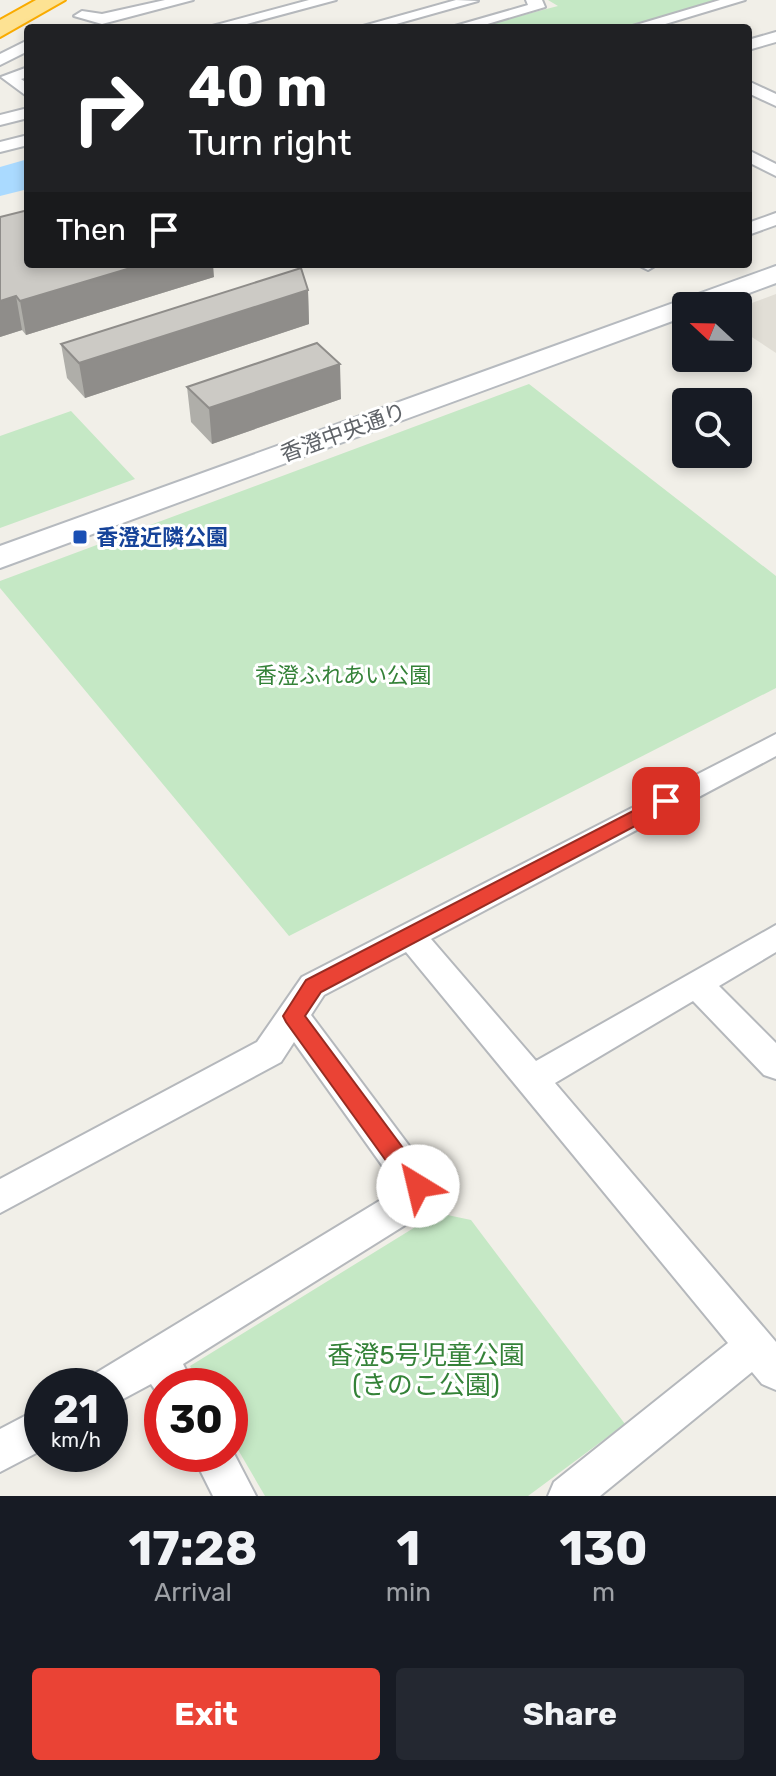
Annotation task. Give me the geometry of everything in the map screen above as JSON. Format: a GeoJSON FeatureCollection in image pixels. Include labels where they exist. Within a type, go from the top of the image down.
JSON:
{"type":"FeatureCollection","features":[{"type":"Feature","properties":{"kind":"highway"},"geometry":{"type":"LineString","coordinates":[[0,11],[21,0]]}},
{"type":"Feature","properties":{"kind":"highway"},"geometry":{"type":"LineString","coordinates":[[0,30],[53,0]]}},
{"type":"Feature","properties":{"kind":"street"},"geometry":{"type":"LineString","coordinates":[[108,0],[76,19],[102,19],[185,0]]}},
{"type":"Feature","properties":{"kind":"street"},"geometry":{"type":"LineString","coordinates":[[254,0],[292,24]]}},
{"type":"Feature","properties":{"kind":"street"},"geometry":{"type":"LineString","coordinates":[[229,24],[328,0]]}},
{"type":"Feature","properties":{"kind":"street"},"geometry":{"type":"LineString","coordinates":[[380,24],[470,1],[467,0]]}},
{"type":"Feature","properties":{"kind":"street"},"geometry":{"type":"LineString","coordinates":[[471,24],[537,7],[534,0]]}},
{"type":"Feature","properties":{"kind":"street"},"geometry":{"type":"LineString","coordinates":[[650,24],[737,0]]}},
{"type":"Feature","properties":{"kind":"street"},"geometry":{"type":"LineString","coordinates":[[752,44],[776,37]]}},
{"type":"Feature","properties":{"kind":"street"},"geometry":{"type":"LineString","coordinates":[[0,60],[24,47]]}},
{"type":"Feature","properties":{"kind":"street"},"geometry":{"type":"LineString","coordinates":[[24,73],[9,77],[24,89]]}},
{"type":"Feature","properties":{"kind":"street"},"geometry":{"type":"LineString","coordinates":[[0,120],[24,114]]}},
{"type":"Feature","properties":{"kind":"street"},"geometry":{"type":"LineString","coordinates":[[0,147],[24,141]]}},
{"type":"Feature","properties":{"kind":"street"},"geometry":{"type":"LineString","coordinates":[[752,157],[776,171]]}},
{"type":"Feature","properties":{"kind":"street"},"geometry":{"type":"LineString","coordinates":[[752,228],[776,219]]}},
{"type":"Feature","properties":{"kind":"street","name":"香澄中央通り"},"geometry":{"type":"LineString","coordinates":[[726,292],[776,274]]}},
{"type":"Feature","properties":{"kind":"street","name":"香澄中央通り"},"geometry":{"type":"LineString","coordinates":[[0,558],[672,312]]}},
{"type":"Feature","properties":{"kind":"street"},"geometry":{"type":"LineString","coordinates":[[0,1197],[269,1052],[313,986],[776,744]]}},
{"type":"Feature","properties":{"kind":"street"},"geometry":{"type":"LineString","coordinates":[[409,934],[766,1359],[568,1496]]}},
{"type":"Feature","properties":{"kind":"street"},"geometry":{"type":"LineString","coordinates":[[532,1080],[776,937]]}},
{"type":"Feature","properties":{"kind":"street"},"geometry":{"type":"LineString","coordinates":[[697,984],[776,1065]]}},
{"type":"Feature","properties":{"kind":"street"},"geometry":{"type":"LineString","coordinates":[[172,1368],[413,1201],[416,1193],[418,1186],[293,1016]]}},
{"type":"Feature","properties":{"kind":"street"},"geometry":{"type":"LineString","coordinates":[[0,1452],[24,1438]]}},
{"type":"Feature","properties":{"kind":"street"},"geometry":{"type":"LineString","coordinates":[[222,1472],[236,1496]]}},
{"type":"Feature","properties":{"kind":"shaded area"},"geometry":{"type":"Polygon","coordinates":[[[776,294],[776,353],[752,337],[752,303],[776,294]]]}},
{"type":"Feature","properties":{"kind":"green space"},"geometry":{"type":"Polygon","coordinates":[[[548,0],[726,0],[639,24],[489,24],[558,6],[548,0]]]}},
{"type":"Feature","properties":{"kind":"green space","name":"香澄ふれあい公園"},"geometry":{"type":"Polygon","coordinates":[[[529,384],[776,576],[776,688],[289,936],[0,588],[0,581],[529,384]]]}},
{"type":"Feature","properties":{"kind":"green space"},"geometry":{"type":"Polygon","coordinates":[[[71,411],[135,479],[0,528],[0,436],[71,411]]]}},
{"type":"Feature","properties":{"kind":"green space","name":"香澄5号児童公園 (きのこ公園)"},"geometry":{"type":"Polygon","coordinates":[[[438,1213],[471,1220],[625,1424],[528,1496],[265,1496],[248,1467],[248,1368],[190,1366],[438,1213]]]}},
{"type":"Feature","properties":{"kind":"water"},"geometry":{"type":"Polygon","coordinates":[[[24,160],[24,190],[0,196],[0,167],[24,160]]]}},
{"type":"Feature","properties":{"kind":"building"},"geometry":{"type":"Polygon","coordinates":[[[24,211],[24,268],[131,268],[20,301],[16,296],[0,301],[0,217],[24,211]]]}},
{"type":"Feature","properties":{"kind":"building"},"geometry":{"type":"Polygon","coordinates":[[[301,268],[308,290],[79,363],[61,344],[301,268]]]}},
{"type":"Feature","properties":{"kind":"building"},"geometry":{"type":"Polygon","coordinates":[[[317,343],[340,364],[209,408],[187,387],[317,343]]]}},
{"type":"Feature","properties":{"kind":"place","name":"香澄近隣公園"},"geometry":{"type":"Point","coordinates":[80,537]}},
{"type":"Feature","properties":{"kind":"route"},"geometry":{"type":"LineString","coordinates":[[418,1186],[293,1016],[313,986],[666,801]]}}]}
